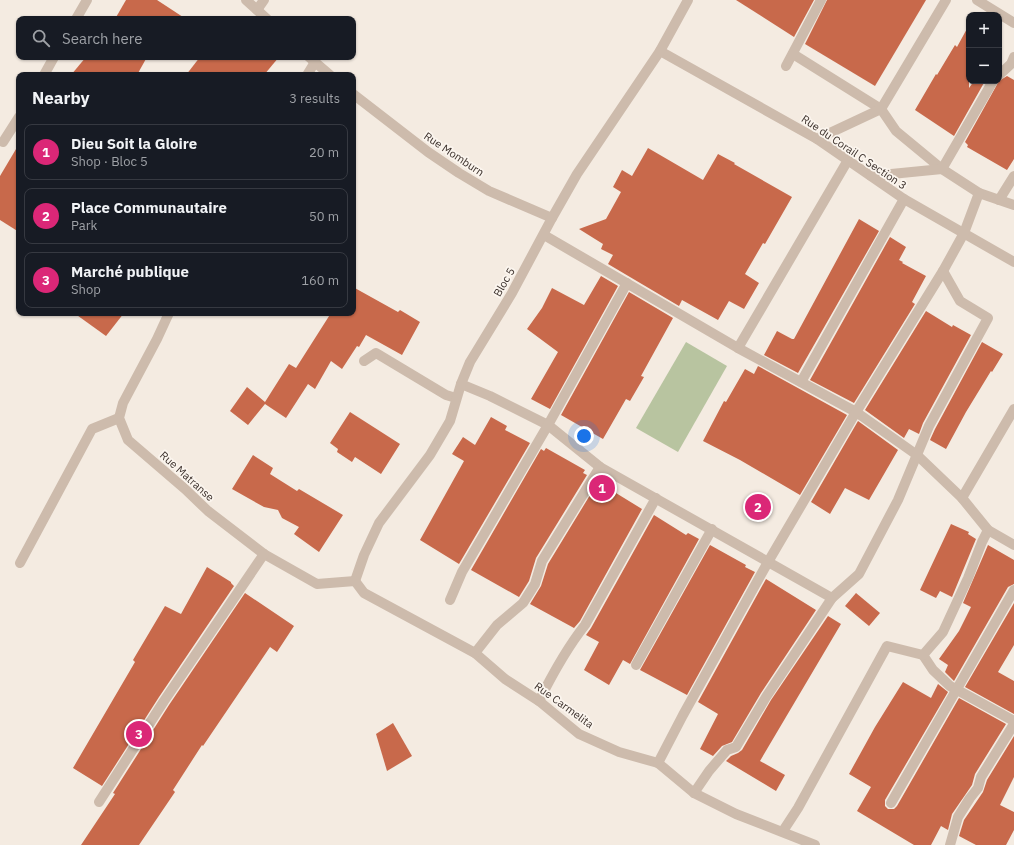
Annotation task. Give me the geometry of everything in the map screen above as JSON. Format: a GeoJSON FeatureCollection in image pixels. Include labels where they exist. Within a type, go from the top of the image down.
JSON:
{"type":"FeatureCollection","features":[{"type":"Feature","properties":{"kind":"street"},"geometry":{"type":"LineString","coordinates":[[78,16],[87,0]]}},
{"type":"Feature","properties":{"kind":"street"},"geometry":{"type":"LineString","coordinates":[[246,0],[264,16]]}},
{"type":"Feature","properties":{"kind":"street"},"geometry":{"type":"LineString","coordinates":[[257,10],[264,0]]}},
{"type":"Feature","properties":{"kind":"street","name":"Bloc 5"},"geometry":{"type":"LineString","coordinates":[[355,581],[364,554],[380,523],[430,455],[450,421],[456,398],[470,362],[512,293],[577,174],[660,51],[688,0]]}},
{"type":"Feature","properties":{"kind":"street"},"geometry":{"type":"LineString","coordinates":[[786,66],[821,0]]}},
{"type":"Feature","properties":{"kind":"street"},"geometry":{"type":"LineString","coordinates":[[817,139],[881,109],[946,0]]}},
{"type":"Feature","properties":{"kind":"street"},"geometry":{"type":"LineString","coordinates":[[976,0],[1014,23]]}},
{"type":"Feature","properties":{"kind":"street","name":"Rue du Corail C Section 3"},"geometry":{"type":"LineString","coordinates":[[660,51],[817,139],[904,199],[1014,262]]}},
{"type":"Feature","properties":{"kind":"street"},"geometry":{"type":"LineString","coordinates":[[793,54],[881,109],[896,131],[942,169],[979,193],[1014,206]]}},
{"type":"Feature","properties":{"kind":"street"},"geometry":{"type":"LineString","coordinates":[[1002,72],[1011,64],[1014,57]]}},
{"type":"Feature","properties":{"kind":"street"},"geometry":{"type":"LineString","coordinates":[[46,72],[52,60]]}},
{"type":"Feature","properties":{"kind":"street"},"geometry":{"type":"LineString","coordinates":[[308,72],[312,60],[326,72]]}},
{"type":"Feature","properties":{"kind":"street"},"geometry":{"type":"LineString","coordinates":[[942,169],[991,84]]}},
{"type":"Feature","properties":{"kind":"street","name":"Rue Momburn"},"geometry":{"type":"LineString","coordinates":[[356,96],[428,152],[459,173],[489,191],[552,218]]}},
{"type":"Feature","properties":{"kind":"street"},"geometry":{"type":"LineString","coordinates":[[3,142],[16,122]]}},
{"type":"Feature","properties":{"kind":"street"},"geometry":{"type":"LineString","coordinates":[[738,348],[848,160]]}},
{"type":"Feature","properties":{"kind":"street"},"geometry":{"type":"LineString","coordinates":[[871,176],[942,169]]}},
{"type":"Feature","properties":{"kind":"street"},"geometry":{"type":"LineString","coordinates":[[999,200],[1014,176]]}},
{"type":"Feature","properties":{"kind":"street"},"geometry":{"type":"LineString","coordinates":[[658,763],[768,562],[856,412],[943,271],[964,233],[979,193]]}},
{"type":"Feature","properties":{"kind":"street"},"geometry":{"type":"LineString","coordinates":[[801,382],[904,199]]}},
{"type":"Feature","properties":{"kind":"street"},"geometry":{"type":"LineString","coordinates":[[544,235],[738,348],[856,412],[917,455],[962,498],[988,530],[1014,545]]}},
{"type":"Feature","properties":{"kind":"street"},"geometry":{"type":"LineString","coordinates":[[694,793],[709,771],[727,750],[736,747],[766,697],[832,598],[860,574],[898,500],[929,426],[988,318],[960,300],[943,271]]}},
{"type":"Feature","properties":{"kind":"street"},"geometry":{"type":"LineString","coordinates":[[450,600],[462,572],[548,425],[627,283]]}},
{"type":"Feature","properties":{"kind":"street"},"geometry":{"type":"LineString","coordinates":[[20,563],[92,429],[119,418],[123,403],[168,316]]}},
{"type":"Feature","properties":{"kind":"street"},"geometry":{"type":"LineString","coordinates":[[364,361],[376,353],[446,395],[456,398]]}},
{"type":"Feature","properties":{"kind":"street"},"geometry":{"type":"LineString","coordinates":[[461,384],[490,396],[548,425],[600,467],[832,598]]}},
{"type":"Feature","properties":{"kind":"street"},"geometry":{"type":"LineString","coordinates":[[962,498],[1014,409]]}},
{"type":"Feature","properties":{"kind":"street","name":"Rue Matranse"},"geometry":{"type":"LineString","coordinates":[[119,418],[128,440],[208,511],[264,554],[317,584],[355,581]]}},
{"type":"Feature","properties":{"kind":"street"},"geometry":{"type":"LineString","coordinates":[[475,653],[497,625],[523,603],[535,584],[542,561],[600,467]]}},
{"type":"Feature","properties":{"kind":"street"},"geometry":{"type":"LineString","coordinates":[[539,701],[552,674],[574,639],[585,625],[656,498]]}},
{"type":"Feature","properties":{"kind":"street"},"geometry":{"type":"LineString","coordinates":[[636,665],[712,529]]}},
{"type":"Feature","properties":{"kind":"street"},"geometry":{"type":"LineString","coordinates":[[923,655],[943,632],[988,530]]}},
{"type":"Feature","properties":{"kind":"street"},"geometry":{"type":"LineString","coordinates":[[99,802],[164,701],[264,554]]}},
{"type":"Feature","properties":{"kind":"street","name":"Rue Carmelita"},"geometry":{"type":"LineString","coordinates":[[355,581],[364,593],[475,653],[505,679],[539,701],[579,734],[619,752],[658,763],[694,793],[736,814],[815,845]]}},
{"type":"Feature","properties":{"kind":"street"},"geometry":{"type":"LineString","coordinates":[[891,802],[1014,590]]}},
{"type":"Feature","properties":{"kind":"street"},"geometry":{"type":"LineString","coordinates":[[783,832],[798,808],[887,646],[923,655],[933,670],[950,686],[1014,722],[981,777],[978,788],[958,817],[950,845]]}},
{"type":"Feature","properties":{"kind":"green space"},"geometry":{"type":"Polygon","coordinates":[[[686,342],[727,366],[678,452],[636,428],[686,342]]]}},
{"type":"Feature","properties":{"kind":"building"},"geometry":{"type":"Polygon","coordinates":[[[126,0],[157,0],[181,16],[117,16],[126,0]]]}},
{"type":"Feature","properties":{"kind":"building"},"geometry":{"type":"Polygon","coordinates":[[[736,0],[814,0],[794,37],[736,0]]]}},
{"type":"Feature","properties":{"kind":"building"},"geometry":{"type":"Polygon","coordinates":[[[827,0],[926,0],[875,86],[805,44],[827,0]]]}},
{"type":"Feature","properties":{"kind":"building"},"geometry":{"type":"Polygon","coordinates":[[[966,30],[966,84],[969,84],[969,88],[972,84],[983,84],[954,136],[915,110],[955,45],[957,47],[966,30]]]}},
{"type":"Feature","properties":{"kind":"building"},"geometry":{"type":"Polygon","coordinates":[[[84,60],[145,60],[139,72],[74,72],[84,60]]]}},
{"type":"Feature","properties":{"kind":"building"},"geometry":{"type":"Polygon","coordinates":[[[198,60],[276,60],[266,72],[188,72],[198,60]]]}},
{"type":"Feature","properties":{"kind":"building"},"geometry":{"type":"Polygon","coordinates":[[[1007,76],[1014,80],[1014,159],[1007,170],[967,147],[968,145],[965,142],[997,84],[1002,84],[1002,79],[1007,76]]]}},
{"type":"Feature","properties":{"kind":"building"},"geometry":{"type":"Polygon","coordinates":[[[648,148],[703,180],[718,154],[792,197],[765,244],[763,243],[745,274],[759,283],[744,309],[729,301],[718,320],[682,300],[679,306],[608,264],[613,255],[601,249],[603,244],[579,229],[606,219],[621,192],[613,187],[622,170],[632,176],[648,148]]]}},
{"type":"Feature","properties":{"kind":"building"},"geometry":{"type":"Polygon","coordinates":[[[16,149],[16,230],[0,220],[0,176],[16,149]]]}},
{"type":"Feature","properties":{"kind":"building"},"geometry":{"type":"Polygon","coordinates":[[[859,219],[879,231],[798,373],[764,355],[777,331],[794,339],[859,219]]]}},
{"type":"Feature","properties":{"kind":"building"},"geometry":{"type":"Polygon","coordinates":[[[890,237],[906,247],[899,260],[926,276],[912,302],[915,304],[854,403],[810,380],[890,237]]]}},
{"type":"Feature","properties":{"kind":"building"},"geometry":{"type":"Polygon","coordinates":[[[601,276],[618,286],[550,409],[531,399],[558,352],[527,329],[542,308],[552,288],[584,305],[601,276]]]}},
{"type":"Feature","properties":{"kind":"building"},"geometry":{"type":"Polygon","coordinates":[[[356,289],[398,312],[400,310],[420,322],[402,355],[366,335],[359,347],[357,346],[342,369],[331,361],[315,389],[308,384],[286,418],[265,404],[248,425],[230,411],[247,387],[265,402],[289,364],[296,368],[329,316],[356,316],[356,289]]]}},
{"type":"Feature","properties":{"kind":"building"},"geometry":{"type":"Polygon","coordinates":[[[629,292],[673,318],[641,376],[644,377],[630,401],[626,399],[603,439],[561,415],[629,292]]]}},
{"type":"Feature","properties":{"kind":"building"},"geometry":{"type":"Polygon","coordinates":[[[926,311],[952,327],[953,325],[971,335],[923,423],[919,434],[909,429],[904,438],[865,410],[926,311]]]}},
{"type":"Feature","properties":{"kind":"building"},"geometry":{"type":"Polygon","coordinates":[[[78,316],[122,316],[106,336],[78,316]]]}},
{"type":"Feature","properties":{"kind":"building"},"geometry":{"type":"Polygon","coordinates":[[[982,342],[1003,354],[966,412],[946,449],[930,440],[982,342]]]}},
{"type":"Feature","properties":{"kind":"building"},"geometry":{"type":"Polygon","coordinates":[[[758,366],[847,415],[800,495],[740,460],[703,441],[724,401],[726,402],[745,369],[754,374],[758,366]]]}},
{"type":"Feature","properties":{"kind":"building"},"geometry":{"type":"Polygon","coordinates":[[[350,412],[400,444],[381,474],[355,457],[352,462],[337,452],[338,449],[330,443],[350,412]]]}},
{"type":"Feature","properties":{"kind":"building"},"geometry":{"type":"Polygon","coordinates":[[[491,417],[507,426],[505,430],[530,443],[459,564],[420,540],[464,461],[452,454],[463,437],[475,445],[491,417]]]}},
{"type":"Feature","properties":{"kind":"building"},"geometry":{"type":"Polygon","coordinates":[[[858,421],[898,450],[869,500],[845,488],[830,514],[811,502],[858,421]]]}},
{"type":"Feature","properties":{"kind":"building"},"geometry":{"type":"Polygon","coordinates":[[[546,448],[585,470],[583,473],[587,475],[536,558],[529,581],[519,597],[471,570],[541,449],[544,451],[546,448]]]}},
{"type":"Feature","properties":{"kind":"building"},"geometry":{"type":"Polygon","coordinates":[[[253,455],[273,468],[270,474],[297,491],[299,489],[343,515],[319,552],[294,534],[299,527],[282,518],[278,510],[264,507],[232,489],[253,455]]]}},
{"type":"Feature","properties":{"kind":"building"},"geometry":{"type":"Polygon","coordinates":[[[598,482],[642,509],[580,621],[574,628],[530,604],[541,586],[548,564],[598,482]]]}},
{"type":"Feature","properties":{"kind":"building"},"geometry":{"type":"Polygon","coordinates":[[[654,515],[686,535],[688,533],[699,539],[630,664],[623,660],[609,685],[584,670],[599,642],[586,635],[654,515]]]}},
{"type":"Feature","properties":{"kind":"building"},"geometry":{"type":"Polygon","coordinates":[[[951,524],[969,532],[968,534],[976,539],[952,597],[940,591],[936,598],[920,590],[951,524]]]}},
{"type":"Feature","properties":{"kind":"building"},"geometry":{"type":"Polygon","coordinates":[[[710,545],[746,565],[745,567],[755,572],[687,695],[640,670],[710,545]]]}},
{"type":"Feature","properties":{"kind":"building"},"geometry":{"type":"Polygon","coordinates":[[[988,545],[1014,560],[1014,584],[1008,587],[954,681],[945,672],[948,665],[939,659],[959,631],[971,607],[963,603],[988,545]]]}},
{"type":"Feature","properties":{"kind":"building"},"geometry":{"type":"Polygon","coordinates":[[[207,567],[231,582],[234,586],[159,697],[102,786],[73,768],[135,662],[133,660],[165,606],[181,614],[207,567]]]}},
{"type":"Feature","properties":{"kind":"building"},"geometry":{"type":"Polygon","coordinates":[[[766,579],[816,610],[761,693],[732,742],[722,746],[713,756],[700,749],[718,714],[698,702],[766,579]]]}},
{"type":"Feature","properties":{"kind":"building"},"geometry":{"type":"Polygon","coordinates":[[[245,593],[294,626],[277,652],[270,647],[203,746],[202,745],[173,790],[175,792],[139,845],[81,845],[115,794],[113,793],[169,705],[245,593]]]}},
{"type":"Feature","properties":{"kind":"building"},"geometry":{"type":"Polygon","coordinates":[[[856,593],[880,613],[869,626],[845,606],[856,593]]]}},
{"type":"Feature","properties":{"kind":"building"},"geometry":{"type":"Polygon","coordinates":[[[1014,603],[1014,645],[998,672],[1014,681],[1014,714],[965,687],[1014,603]]]}},
{"type":"Feature","properties":{"kind":"building"},"geometry":{"type":"Polygon","coordinates":[[[828,616],[841,624],[760,761],[785,775],[776,791],[726,761],[731,756],[742,750],[771,700],[828,616]]]}},
{"type":"Feature","properties":{"kind":"building"},"geometry":{"type":"Polygon","coordinates":[[[903,682],[931,698],[938,684],[948,692],[885,800],[885,806],[888,809],[894,809],[897,806],[959,698],[1006,724],[975,774],[972,785],[952,814],[948,830],[941,826],[931,845],[914,845],[857,811],[871,787],[849,774],[875,727],[903,682]]]}},
{"type":"Feature","properties":{"kind":"building"},"geometry":{"type":"Polygon","coordinates":[[[393,723],[412,756],[387,771],[376,734],[393,723]]]}},
{"type":"Feature","properties":{"kind":"building"},"geometry":{"type":"Polygon","coordinates":[[[1014,736],[1014,777],[1000,805],[1014,812],[1014,830],[1006,845],[976,845],[959,836],[964,820],[983,792],[987,780],[1014,736]]]}},
{"type":"Feature","properties":{"kind":"place","name":"Dieu Soit la Gloire"},"geometry":{"type":"Point","coordinates":[602,488]}},
{"type":"Feature","properties":{"kind":"place","name":"Place Communautaire"},"geometry":{"type":"Point","coordinates":[758,507]}},
{"type":"Feature","properties":{"kind":"place","name":"Marché publique"},"geometry":{"type":"Point","coordinates":[139,734]}}]}
